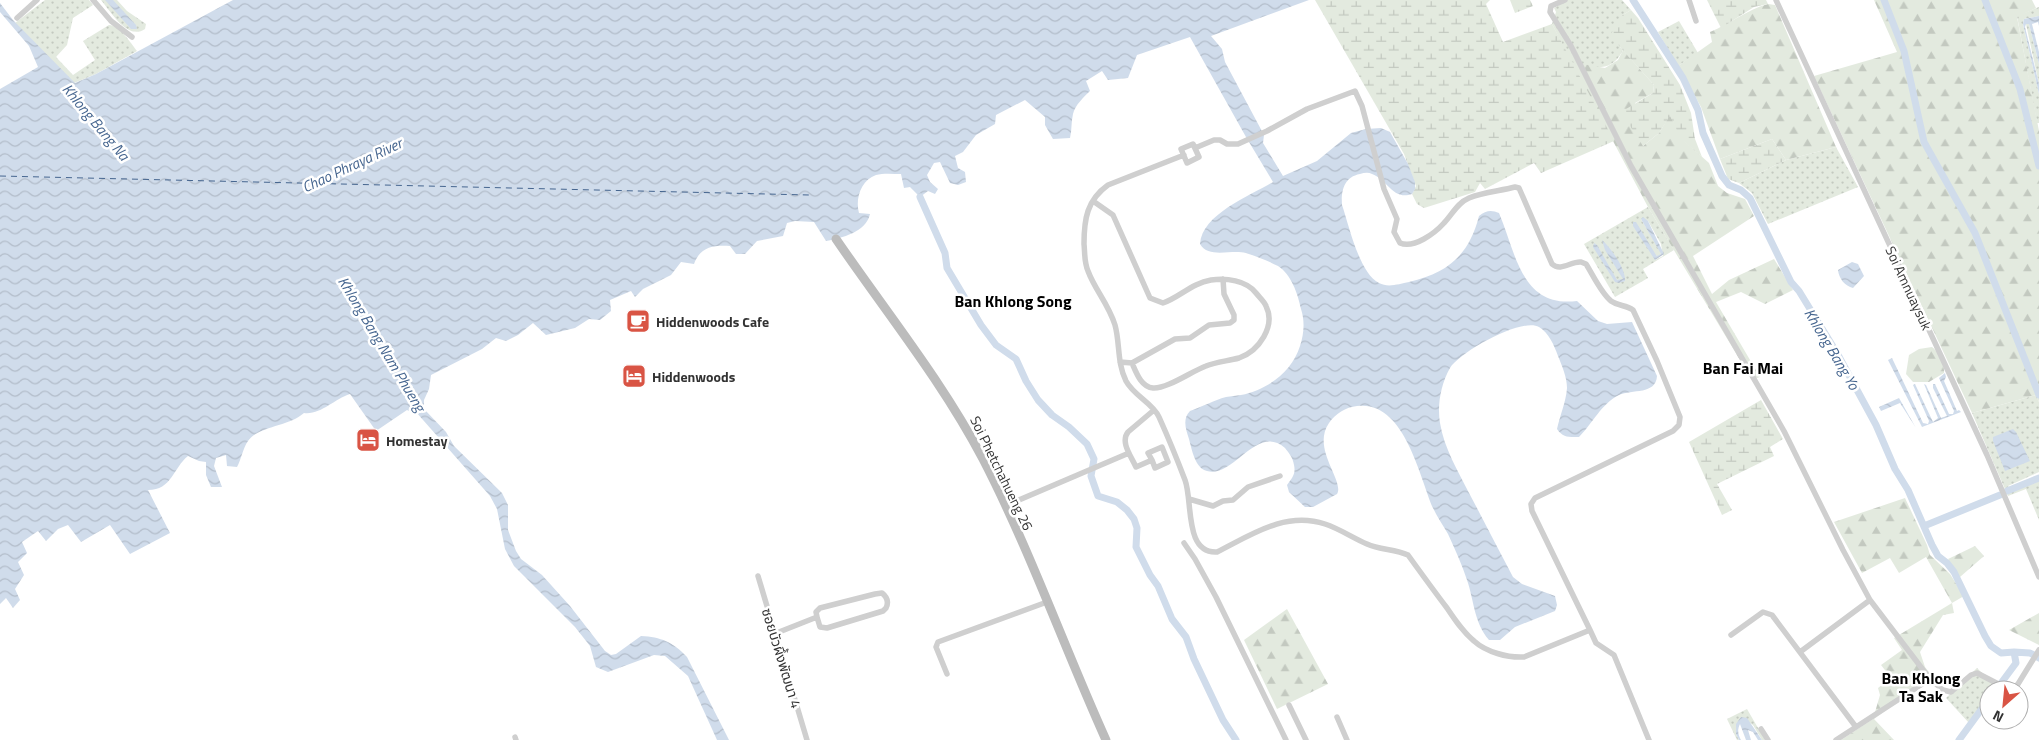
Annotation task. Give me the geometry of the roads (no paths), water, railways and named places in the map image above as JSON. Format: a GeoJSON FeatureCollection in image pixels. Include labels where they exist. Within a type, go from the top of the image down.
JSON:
{"type":"FeatureCollection","features":[{"type":"Feature","properties":{"kind":"street"},"geometry":{"type":"LineString","coordinates":[[17,18],[37,0]]}},
{"type":"Feature","properties":{"kind":"street"},"geometry":{"type":"LineString","coordinates":[[93,0],[111,21],[132,37]]}},
{"type":"Feature","properties":{"kind":"street"},"geometry":{"type":"LineString","coordinates":[[1564,0],[1551,6],[1550,12],[1572,46],[1631,166],[1784,431],[1838,541],[1870,600],[1930,679],[1943,690],[1951,692],[1971,675],[1977,673],[1991,680]]}},
{"type":"Feature","properties":{"kind":"street"},"geometry":{"type":"LineString","coordinates":[[1689,0],[1696,21]]}},
{"type":"Feature","properties":{"kind":"street","name":"Soi Amnuaysuk"},"geometry":{"type":"LineString","coordinates":[[1776,0],[1987,455],[2039,577]]}},
{"type":"Feature","properties":{"kind":"street"},"geometry":{"type":"LineString","coordinates":[[1195,148],[1214,140],[1220,140],[1227,144],[1238,144],[1307,110],[1352,90],[1355,91],[1361,102],[1384,189],[1397,219],[1395,236],[1400,243],[1408,244],[1430,235],[1444,223],[1454,210],[1469,198],[1519,188],[1552,264],[1556,267],[1577,261],[1586,264],[1609,299],[1633,310],[1680,417],[1679,426],[1673,431],[1535,498],[1531,504],[1532,512],[1596,643],[1614,655],[1649,740]]}},
{"type":"Feature","properties":{"kind":"street"},"geometry":{"type":"LineString","coordinates":[[1193,144],[1195,148],[1199,157],[1187,163],[1181,149],[1193,144]]}},
{"type":"Feature","properties":{"kind":"street"},"geometry":{"type":"LineString","coordinates":[[1184,155],[1108,185],[1099,191],[1087,209],[1084,220],[1085,261],[1088,272],[1107,303],[1116,327],[1120,362],[1126,381],[1135,394],[1158,414],[1186,481],[1190,499],[1190,522],[1193,534],[1203,549],[1209,553],[1217,552],[1271,525],[1295,520],[1324,524],[1379,549],[1400,552],[1408,556],[1462,629],[1474,642],[1504,655],[1515,658],[1524,657],[1590,630]]}},
{"type":"Feature","properties":{"kind":"street"},"geometry":{"type":"LineString","coordinates":[[1093,201],[1113,215],[1150,298],[1163,303],[1170,301],[1194,284],[1233,279],[1253,289],[1266,305],[1269,316],[1263,339],[1241,357],[1206,366],[1154,388],[1147,386],[1140,380],[1132,363]]}},
{"type":"Feature","properties":{"kind":"street","name":"Soi Phetchahueng 26"},"geometry":{"type":"LineString","coordinates":[[836,239],[878,301],[939,384],[983,460],[1005,506],[1106,740]]}},
{"type":"Feature","properties":{"kind":"street"},"geometry":{"type":"LineString","coordinates":[[1120,362],[1132,363],[1175,340],[1190,338],[1209,325],[1230,324],[1234,320],[1234,315],[1224,294],[1223,279]]}},
{"type":"Feature","properties":{"kind":"street"},"geometry":{"type":"LineString","coordinates":[[1152,460],[1136,467],[1124,442],[1125,436],[1154,410]]}},
{"type":"Feature","properties":{"kind":"street"},"geometry":{"type":"LineString","coordinates":[[1005,506],[1129,453]]}},
{"type":"Feature","properties":{"kind":"street"},"geometry":{"type":"LineString","coordinates":[[1190,499],[1213,506],[1224,501],[1233,500],[1248,487],[1280,476]]}},
{"type":"Feature","properties":{"kind":"street"},"geometry":{"type":"LineString","coordinates":[[1184,544],[1195,559],[1216,597],[1286,740]]}},
{"type":"Feature","properties":{"kind":"street","name":"ซอยบัวผึ้งพัฒนา 4"},"geometry":{"type":"LineString","coordinates":[[758,576],[807,740]]}},
{"type":"Feature","properties":{"kind":"street"},"geometry":{"type":"LineString","coordinates":[[882,593],[886,596],[888,602],[888,606],[883,610],[827,628],[820,626],[817,617],[816,612],[820,608],[875,594],[882,593]]}},
{"type":"Feature","properties":{"kind":"street"},"geometry":{"type":"LineString","coordinates":[[1800,652],[1870,600]]}},
{"type":"Feature","properties":{"kind":"street"},"geometry":{"type":"LineString","coordinates":[[947,674],[936,647],[938,642],[1047,602]]}},
{"type":"Feature","properties":{"kind":"street"},"geometry":{"type":"LineString","coordinates":[[1731,635],[1764,612],[1772,615],[1856,727]]}},
{"type":"Feature","properties":{"kind":"street"},"geometry":{"type":"LineString","coordinates":[[774,634],[817,617]]}},
{"type":"Feature","properties":{"kind":"street"},"geometry":{"type":"LineString","coordinates":[[2021,680],[2039,650]]}},
{"type":"Feature","properties":{"kind":"street"},"geometry":{"type":"LineString","coordinates":[[1836,740],[1930,679]]}},
{"type":"Feature","properties":{"kind":"street"},"geometry":{"type":"LineString","coordinates":[[1289,705],[1306,740]]}},
{"type":"Feature","properties":{"kind":"street"},"geometry":{"type":"LineString","coordinates":[[1337,717],[1348,740]]}},
{"type":"Feature","properties":{"kind":"street"},"geometry":{"type":"LineString","coordinates":[[1761,729],[1768,740]]}},
{"type":"Feature","properties":{"kind":"water"},"geometry":{"type":"Polygon","coordinates":[[[105,0],[113,0],[136,25],[137,29],[131,29],[105,0]]]}},
{"type":"Feature","properties":{"kind":"water"},"geometry":{"type":"Polygon","coordinates":[[[233,0],[1309,0],[1211,36],[1222,49],[1225,62],[1264,135],[1263,143],[1283,176],[1317,161],[1351,133],[1381,128],[1390,132],[1408,164],[1415,182],[1415,189],[1412,194],[1400,195],[1377,177],[1370,173],[1363,173],[1347,181],[1342,195],[1342,205],[1356,248],[1360,259],[1372,278],[1382,284],[1397,285],[1435,273],[1446,267],[1463,252],[1475,230],[1479,216],[1491,211],[1499,213],[1516,260],[1523,275],[1532,287],[1544,296],[1558,301],[1577,301],[1598,321],[1607,324],[1632,322],[1657,376],[1656,382],[1648,389],[1619,395],[1607,403],[1579,437],[1569,437],[1557,429],[1567,388],[1565,376],[1551,340],[1539,327],[1531,325],[1506,331],[1478,345],[1456,361],[1450,368],[1442,388],[1439,409],[1442,432],[1452,459],[1513,577],[1522,584],[1555,596],[1557,605],[1555,611],[1515,627],[1500,640],[1489,640],[1480,626],[1461,563],[1448,534],[1436,515],[1407,442],[1398,427],[1387,415],[1373,407],[1357,406],[1345,409],[1331,420],[1325,433],[1324,443],[1337,481],[1337,494],[1313,507],[1305,507],[1289,492],[1287,485],[1294,473],[1293,462],[1285,448],[1275,442],[1265,442],[1255,446],[1226,467],[1217,471],[1203,469],[1195,458],[1185,425],[1186,417],[1190,411],[1222,398],[1251,393],[1269,384],[1285,372],[1300,346],[1303,323],[1296,291],[1287,274],[1278,266],[1246,253],[1209,251],[1200,244],[1203,233],[1218,215],[1240,200],[1273,182],[1190,37],[1137,55],[1128,78],[1108,80],[1102,71],[1086,81],[1090,91],[1080,101],[1074,111],[1070,138],[1053,139],[1045,125],[1045,117],[1025,100],[996,115],[995,124],[976,135],[963,152],[955,156],[958,168],[965,172],[966,182],[958,185],[950,183],[940,162],[934,163],[927,175],[930,182],[938,189],[935,194],[928,191],[920,197],[910,187],[904,188],[901,174],[882,174],[871,177],[860,191],[858,202],[859,213],[870,214],[868,220],[859,230],[852,233],[826,241],[814,222],[795,221],[787,223],[783,236],[757,241],[745,254],[736,254],[730,246],[708,248],[700,254],[694,264],[681,262],[671,275],[643,289],[635,297],[631,291],[610,300],[611,311],[600,320],[589,319],[575,328],[546,335],[533,323],[518,335],[506,341],[496,338],[482,349],[431,375],[424,406],[407,410],[376,431],[350,394],[316,412],[304,413],[290,421],[259,432],[248,441],[237,467],[227,466],[226,455],[216,458],[214,466],[222,487],[211,487],[206,475],[206,462],[188,456],[167,482],[156,489],[148,490],[170,533],[130,554],[110,525],[81,542],[68,525],[58,529],[46,541],[38,531],[22,542],[27,553],[18,562],[24,575],[15,589],[20,600],[13,608],[6,598],[0,604],[0,89],[38,67],[29,46],[0,12],[0,3],[13,20],[75,83],[96,74],[233,0]]]}},
{"type":"Feature","properties":{"kind":"water"},"geometry":{"type":"Polygon","coordinates":[[[2039,16],[2039,26],[2038,22],[2032,24],[2039,52],[2039,64],[2029,24],[2026,24],[2025,27],[2039,84],[2039,94],[2023,24],[2024,19],[2039,16]]]}},
{"type":"Feature","properties":{"kind":"water"},"geometry":{"type":"Polygon","coordinates":[[[1643,217],[1648,221],[1664,254],[1655,260],[1633,226],[1633,222],[1636,222],[1656,255],[1661,254],[1641,219],[1643,217]]]}},
{"type":"Feature","properties":{"kind":"water"},"geometry":{"type":"Polygon","coordinates":[[[1602,240],[1617,259],[1625,276],[1625,281],[1615,282],[1593,247],[1594,243],[1597,245],[1617,280],[1623,279],[1605,250],[1602,240]]]}},
{"type":"Feature","properties":{"kind":"water"},"geometry":{"type":"Polygon","coordinates":[[[1852,262],[1858,264],[1864,276],[1853,288],[1843,282],[1838,270],[1852,262]]]}},
{"type":"Feature","properties":{"kind":"water"},"geometry":{"type":"Polygon","coordinates":[[[1892,358],[1923,423],[1928,424],[1929,421],[1913,385],[1915,384],[1933,422],[1938,418],[1924,384],[1941,418],[1947,416],[1933,388],[1933,384],[1935,384],[1949,414],[1953,414],[1954,411],[1939,378],[1945,373],[1944,381],[1957,411],[1961,412],[1922,427],[1888,360],[1892,358]]]}},
{"type":"Feature","properties":{"kind":"water"},"geometry":{"type":"Polygon","coordinates":[[[1899,398],[1916,428],[1900,403],[1881,411],[1879,407],[1899,398]]]}},
{"type":"Feature","properties":{"kind":"water"},"geometry":{"type":"Polygon","coordinates":[[[425,410],[446,432],[454,446],[502,493],[508,505],[508,530],[521,559],[542,575],[570,606],[605,651],[611,655],[616,654],[641,636],[661,639],[672,644],[687,657],[729,740],[717,740],[688,676],[665,656],[654,655],[608,672],[596,667],[590,646],[575,627],[514,566],[505,549],[497,509],[490,496],[416,412],[425,410]]]}},
{"type":"Feature","properties":{"kind":"water"},"geometry":{"type":"Polygon","coordinates":[[[2013,429],[2030,461],[2005,471],[1993,437],[2013,429]]]}},
{"type":"Feature","properties":{"kind":"water"},"geometry":{"type":"Polygon","coordinates":[[[1741,717],[1747,718],[1762,740],[1758,740],[1753,732],[1748,730],[1751,740],[1746,740],[1740,724],[1738,732],[1741,740],[1739,740],[1736,734],[1736,724],[1741,717]]]}},
{"type":"Feature","properties":{"kind":"waterway","name":"Khlong Bang Yo"},"geometry":{"type":"LineString","coordinates":[[1633,0],[1683,78],[1698,110],[1703,133],[1722,176],[1729,185],[1741,190],[1750,198],[1791,282],[1799,291],[1837,353],[1876,425],[1895,469],[1908,490],[1938,556],[1954,572],[1991,646],[2001,653],[2014,652],[2016,663],[2003,680]]}},
{"type":"Feature","properties":{"kind":"waterway"},"geometry":{"type":"LineString","coordinates":[[1884,0],[1904,51],[1924,142],[1975,233],[2039,395]]}},
{"type":"Feature","properties":{"kind":"waterway"},"geometry":{"type":"LineString","coordinates":[[1985,0],[2020,89],[2039,166]]}},
{"type":"Feature","properties":{"kind":"waterway"},"geometry":{"type":"LineString","coordinates":[[920,197],[945,253],[947,268],[981,325],[996,345],[1016,359],[1026,381],[1038,400],[1052,415],[1069,427],[1087,444],[1094,459],[1091,476],[1098,496],[1117,502],[1134,519],[1137,528],[1136,547],[1150,575],[1158,586],[1172,619],[1186,637],[1194,659],[1223,720],[1236,740]]}},
{"type":"Feature","properties":{"kind":"waterway"},"geometry":{"type":"LineString","coordinates":[[2007,491],[2039,478]]}},
{"type":"Feature","properties":{"kind":"waterway"},"geometry":{"type":"LineString","coordinates":[[1924,526],[2000,495]]}},
{"type":"Feature","properties":{"kind":"waterway"},"geometry":{"type":"LineString","coordinates":[[2014,652],[2030,653],[2039,658]]}},
{"type":"Feature","properties":{"kind":"waterway","name":"Khlong Bang Yo"},"geometry":{"type":"LineString","coordinates":[[1959,740],[1979,713]]}},
{"type":"Feature","properties":{"kind":"place","name":"Hiddenwoods Cafe"},"geometry":{"type":"Point","coordinates":[638,321]}},
{"type":"Feature","properties":{"kind":"place","name":"Hiddenwoods"},"geometry":{"type":"Point","coordinates":[634,376]}},
{"type":"Feature","properties":{"kind":"place","name":"Homestay"},"geometry":{"type":"Point","coordinates":[368,440]}},
{"type":"Feature","properties":{"kind":"district","name":"Ban Khlong Song"},"geometry":{"type":"Point","coordinates":[1013,301]}},
{"type":"Feature","properties":{"kind":"district","name":"Ban Fai Mai"},"geometry":{"type":"Point","coordinates":[1743,368]}},
{"type":"Feature","properties":{"kind":"district","name":"Ban Khlong Ta Sak"},"geometry":{"type":"Point","coordinates":[1921,687]}},
{"type":"Feature","properties":{"kind":"water label","name":"Khlong Bang Na"},"geometry":{"type":"Point","coordinates":[96,122]}},
{"type":"Feature","properties":{"kind":"water label","name":"Chao Phraya River"},"geometry":{"type":"Point","coordinates":[352,165]}},
{"type":"Feature","properties":{"kind":"water label","name":"Khlong Bang Nam Phueng"},"geometry":{"type":"Point","coordinates":[382,344]}}]}
